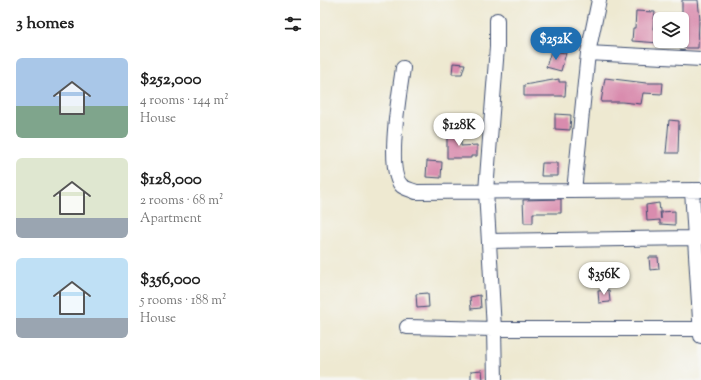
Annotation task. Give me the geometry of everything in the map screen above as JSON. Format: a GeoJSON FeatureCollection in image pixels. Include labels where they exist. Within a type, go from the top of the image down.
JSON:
{"type":"FeatureCollection","features":[{"type":"Feature","properties":{"kind":"street"},"geometry":{"type":"LineString","coordinates":[[574,191],[588,53],[599,0]]}},
{"type":"Feature","properties":{"kind":"street"},"geometry":{"type":"LineString","coordinates":[[495,380],[494,329],[486,191],[498,20]]}},
{"type":"Feature","properties":{"kind":"street"},"geometry":{"type":"LineString","coordinates":[[588,53],[701,58]]}},
{"type":"Feature","properties":{"kind":"street"},"geometry":{"type":"LineString","coordinates":[[403,68],[394,140],[395,174],[402,186],[416,192],[697,190],[695,238],[701,336]]}},
{"type":"Feature","properties":{"kind":"street"},"geometry":{"type":"LineString","coordinates":[[489,241],[695,238]]}},
{"type":"Feature","properties":{"kind":"street"},"geometry":{"type":"LineString","coordinates":[[407,327],[494,329],[701,329]]}},
{"type":"Feature","properties":{"kind":"building"},"geometry":{"type":"Polygon","coordinates":[[[682,0],[698,0],[700,20],[698,48],[689,48],[689,12],[682,12],[682,0]]]}},
{"type":"Feature","properties":{"kind":"building"},"geometry":{"type":"Polygon","coordinates":[[[636,11],[655,12],[653,12],[653,42],[632,41],[633,28],[635,28],[636,11]]]}},
{"type":"Feature","properties":{"kind":"building"},"geometry":{"type":"Polygon","coordinates":[[[551,51],[566,53],[561,71],[546,67],[551,51]]]}},
{"type":"Feature","properties":{"kind":"building"},"geometry":{"type":"Polygon","coordinates":[[[453,63],[465,64],[462,74],[452,74],[453,63]]]}},
{"type":"Feature","properties":{"kind":"building"},"geometry":{"type":"Polygon","coordinates":[[[605,78],[646,83],[663,83],[662,94],[643,93],[641,104],[601,102],[605,78]]]}},
{"type":"Feature","properties":{"kind":"building"},"geometry":{"type":"Polygon","coordinates":[[[559,79],[559,82],[566,82],[565,96],[524,96],[524,85],[559,79]]]}},
{"type":"Feature","properties":{"kind":"building"},"geometry":{"type":"Polygon","coordinates":[[[555,114],[571,115],[570,130],[555,129],[555,114]]]}},
{"type":"Feature","properties":{"kind":"building"},"geometry":{"type":"Polygon","coordinates":[[[669,120],[679,121],[678,153],[666,153],[669,120]]]}},
{"type":"Feature","properties":{"kind":"building"},"geometry":{"type":"Polygon","coordinates":[[[447,132],[461,132],[461,146],[477,145],[477,156],[471,156],[471,158],[447,158],[447,132]]]}},
{"type":"Feature","properties":{"kind":"building"},"geometry":{"type":"Polygon","coordinates":[[[427,161],[442,162],[441,178],[426,177],[427,161]]]}},
{"type":"Feature","properties":{"kind":"building"},"geometry":{"type":"Polygon","coordinates":[[[542,163],[558,163],[558,176],[541,176],[542,163]]]}},
{"type":"Feature","properties":{"kind":"building"},"geometry":{"type":"Polygon","coordinates":[[[561,199],[561,213],[533,213],[533,223],[524,223],[523,200],[561,199]]]}},
{"type":"Feature","properties":{"kind":"building"},"geometry":{"type":"Polygon","coordinates":[[[659,203],[661,219],[661,212],[675,211],[675,225],[660,224],[660,220],[647,221],[646,205],[659,203]]]}},
{"type":"Feature","properties":{"kind":"building"},"geometry":{"type":"Polygon","coordinates":[[[649,257],[658,257],[659,269],[650,270],[649,257]]]}},
{"type":"Feature","properties":{"kind":"building"},"geometry":{"type":"Polygon","coordinates":[[[609,290],[610,302],[599,303],[598,291],[609,290]]]}},
{"type":"Feature","properties":{"kind":"building"},"geometry":{"type":"Polygon","coordinates":[[[428,293],[429,307],[417,308],[416,294],[428,293]]]}},
{"type":"Feature","properties":{"kind":"building"},"geometry":{"type":"Polygon","coordinates":[[[480,295],[481,308],[471,309],[470,297],[480,295]]]}},
{"type":"Feature","properties":{"kind":"building"},"geometry":{"type":"Polygon","coordinates":[[[482,370],[483,380],[471,380],[471,371],[482,370]]]}}]}
